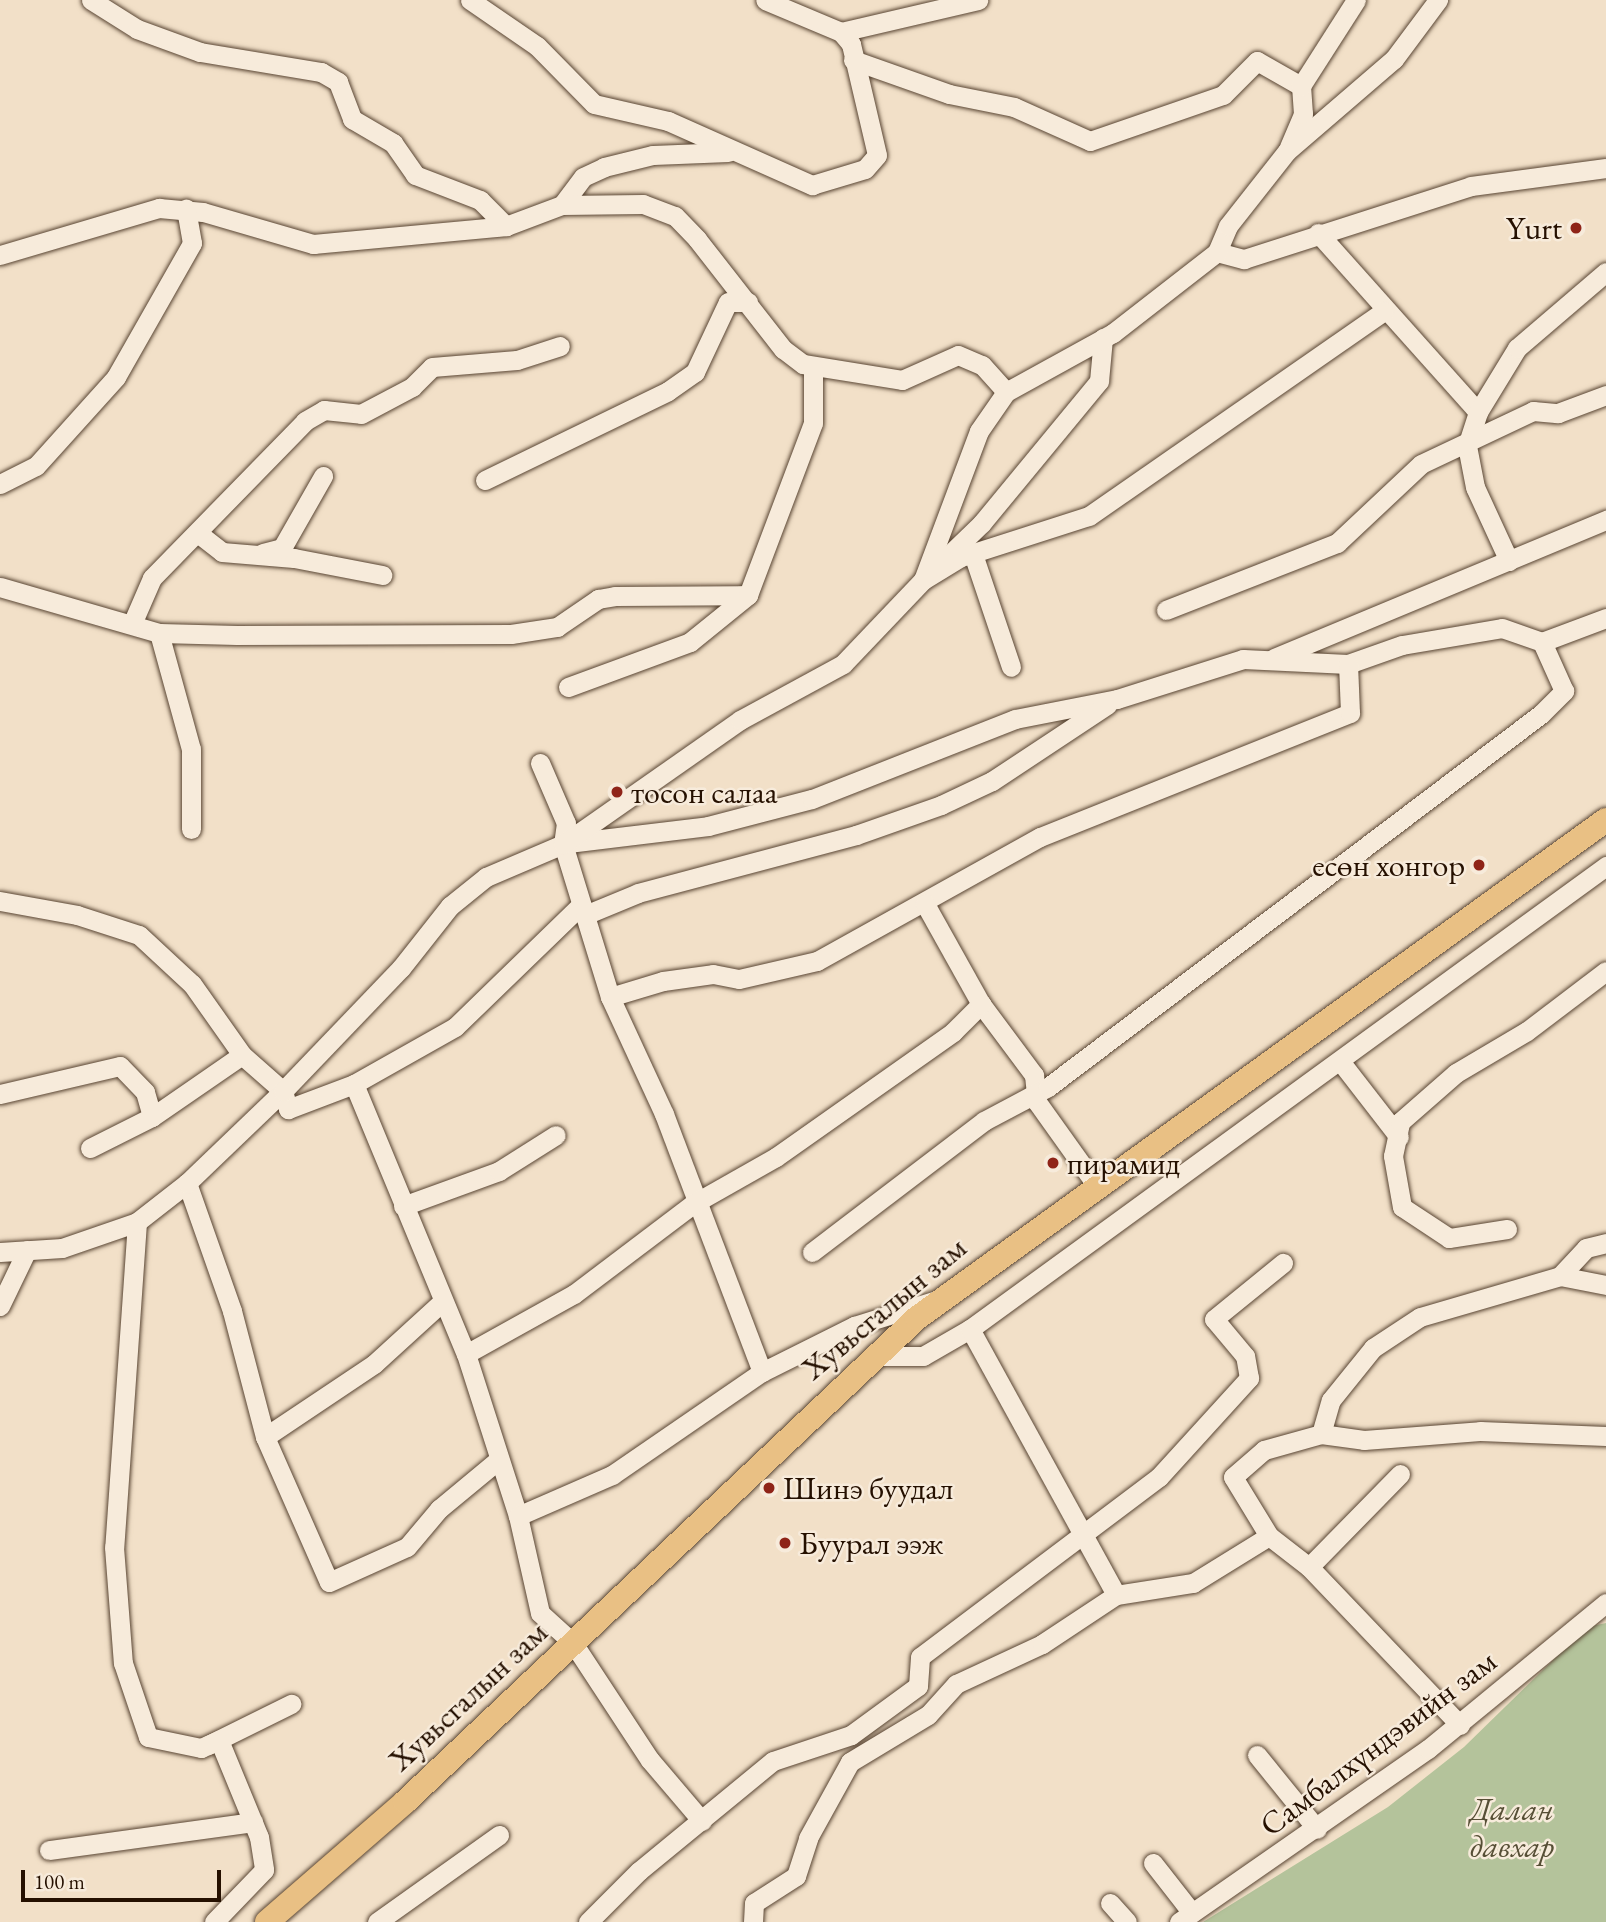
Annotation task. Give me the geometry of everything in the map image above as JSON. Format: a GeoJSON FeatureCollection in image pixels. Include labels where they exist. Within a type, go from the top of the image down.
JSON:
{"type":"FeatureCollection","features":[{"type":"Feature","properties":{"kind":"main road","name":"Хувьсгалын зам"},"geometry":{"type":"LineString","coordinates":[[267,1922],[573,1643],[792,1429],[943,1298],[1606,820]]}},
{"type":"Feature","properties":{"kind":"street"},"geometry":{"type":"LineString","coordinates":[[91,0],[137,29],[185,47],[295,65],[338,82],[352,120],[393,143],[415,175],[480,200],[506,226]]}},
{"type":"Feature","properties":{"kind":"street"},"geometry":{"type":"LineString","coordinates":[[470,0],[537,46],[594,104],[668,121],[729,152],[813,185],[865,169],[877,155],[853,60],[852,44],[841,32],[765,0]]}},
{"type":"Feature","properties":{"kind":"street"},"geometry":{"type":"LineString","coordinates":[[841,32],[978,0]]}},
{"type":"Feature","properties":{"kind":"street"},"geometry":{"type":"LineString","coordinates":[[923,580],[979,431],[1006,393],[1103,338],[1217,252],[1228,226],[1287,151],[1394,59],[1438,0]]}},
{"type":"Feature","properties":{"kind":"street"},"geometry":{"type":"LineString","coordinates":[[1287,151],[1303,114],[1301,86],[1354,1]]}},
{"type":"Feature","properties":{"kind":"street"},"geometry":{"type":"LineString","coordinates":[[853,60],[949,94],[1014,107],[1090,141],[1223,95],[1257,61],[1301,86]]}},
{"type":"Feature","properties":{"kind":"street"},"geometry":{"type":"LineString","coordinates":[[562,205],[583,177],[604,167],[653,155],[729,152]]}},
{"type":"Feature","properties":{"kind":"street"},"geometry":{"type":"LineString","coordinates":[[1217,252],[1244,258],[1471,186],[1606,169]]}},
{"type":"Feature","properties":{"kind":"street"},"geometry":{"type":"LineString","coordinates":[[0,255],[129,213],[186,208],[313,244],[506,226],[562,205],[658,206],[697,239],[783,349],[813,368],[902,380],[958,355],[982,365],[1006,393]]}},
{"type":"Feature","properties":{"kind":"street"},"geometry":{"type":"LineString","coordinates":[[0,484],[36,466],[116,377],[192,243],[186,208]]}},
{"type":"Feature","properties":{"kind":"street"},"geometry":{"type":"LineString","coordinates":[[1318,233],[1384,311],[1478,412]]}},
{"type":"Feature","properties":{"kind":"street"},"geometry":{"type":"LineString","coordinates":[[1509,561],[1475,486],[1467,446],[1478,412],[1517,348],[1606,272]]}},
{"type":"Feature","properties":{"kind":"street"},"geometry":{"type":"LineString","coordinates":[[485,480],[668,391],[695,372],[728,302],[748,302]]}},
{"type":"Feature","properties":{"kind":"street"},"geometry":{"type":"LineString","coordinates":[[923,580],[974,554],[1089,516],[1384,311]]}},
{"type":"Feature","properties":{"kind":"street"},"geometry":{"type":"LineString","coordinates":[[0,1252],[62,1248],[137,1222],[187,1184],[283,1091],[401,968],[450,906],[486,877],[563,844],[740,720],[843,664],[982,523],[1099,382],[1103,338]]}},
{"type":"Feature","properties":{"kind":"street"},"geometry":{"type":"LineString","coordinates":[[132,624],[152,578],[199,534],[256,466],[324,410],[360,414],[412,387],[432,367],[517,360],[561,346]]}},
{"type":"Feature","properties":{"kind":"street"},"geometry":{"type":"LineString","coordinates":[[568,687],[690,642],[748,595],[813,423],[813,368]]}},
{"type":"Feature","properties":{"kind":"street"},"geometry":{"type":"LineString","coordinates":[[1166,610],[1337,543],[1421,464],[1467,446],[1533,411],[1558,413],[1606,396]]}},
{"type":"Feature","properties":{"kind":"street"},"geometry":{"type":"LineString","coordinates":[[259,554],[282,548],[323,476]]}},
{"type":"Feature","properties":{"kind":"street"},"geometry":{"type":"LineString","coordinates":[[1273,659],[1606,520]]}},
{"type":"Feature","properties":{"kind":"street"},"geometry":{"type":"LineString","coordinates":[[199,534],[222,552],[259,554],[382,575]]}},
{"type":"Feature","properties":{"kind":"street"},"geometry":{"type":"LineString","coordinates":[[974,554],[1011,667]]}},
{"type":"Feature","properties":{"kind":"street"},"geometry":{"type":"LineString","coordinates":[[0,587],[159,633],[511,634],[557,627],[598,599],[615,596],[748,595]]}},
{"type":"Feature","properties":{"kind":"street"},"geometry":{"type":"LineString","coordinates":[[563,844],[708,826],[799,802],[948,751],[1015,719],[1117,699],[1243,659],[1348,664],[1402,645],[1502,628],[1542,642],[1606,618]]}},
{"type":"Feature","properties":{"kind":"street"},"geometry":{"type":"LineString","coordinates":[[159,633],[191,749],[191,830]]}},
{"type":"Feature","properties":{"kind":"street"},"geometry":{"type":"LineString","coordinates":[[812,1252],[984,1121],[1036,1092],[1541,714],[1564,691],[1542,642]]}},
{"type":"Feature","properties":{"kind":"street"},"geometry":{"type":"LineString","coordinates":[[610,997],[663,981],[713,974],[739,979],[817,961],[925,904],[1040,837],[1350,713],[1348,664]]}},
{"type":"Feature","properties":{"kind":"street"},"geometry":{"type":"LineString","coordinates":[[0,901],[77,915],[139,935],[192,984],[242,1055],[283,1091],[288,1109],[354,1084],[478,1008],[582,911],[638,893],[856,835],[940,805],[992,781],[1117,699]]}},
{"type":"Feature","properties":{"kind":"street"},"geometry":{"type":"LineString","coordinates":[[540,763],[566,822],[563,844],[610,997],[664,1114],[693,1204],[762,1372]]}},
{"type":"Feature","properties":{"kind":"street"},"geometry":{"type":"LineString","coordinates":[[878,1356],[923,1356],[970,1329],[1606,866]]}},
{"type":"Feature","properties":{"kind":"street"},"geometry":{"type":"LineString","coordinates":[[925,904],[981,1004],[1034,1075],[1036,1092],[1097,1186]]}},
{"type":"Feature","properties":{"kind":"street"},"geometry":{"type":"LineString","coordinates":[[1507,1229],[1449,1238],[1402,1207],[1394,1180],[1400,1122],[1455,1073],[1527,1031],[1606,971]]}},
{"type":"Feature","properties":{"kind":"street"},"geometry":{"type":"LineString","coordinates":[[466,1354],[574,1294],[693,1204],[776,1157],[954,1032],[981,1004]]}},
{"type":"Feature","properties":{"kind":"street"},"geometry":{"type":"LineString","coordinates":[[90,1148],[152,1116],[242,1055]]}},
{"type":"Feature","properties":{"kind":"street"},"geometry":{"type":"LineString","coordinates":[[1340,1060],[1399,1137]]}},
{"type":"Feature","properties":{"kind":"street"},"geometry":{"type":"LineString","coordinates":[[0,1094],[120,1066],[145,1091],[152,1116]]}},
{"type":"Feature","properties":{"kind":"street"},"geometry":{"type":"LineString","coordinates":[[354,1084],[402,1206],[466,1354],[497,1461],[518,1516],[540,1613],[573,1643],[650,1760],[702,1821]]}},
{"type":"Feature","properties":{"kind":"street"},"geometry":{"type":"LineString","coordinates":[[402,1206],[499,1171],[556,1135]]}},
{"type":"Feature","properties":{"kind":"street"},"geometry":{"type":"LineString","coordinates":[[187,1184],[232,1311],[265,1437],[329,1582],[407,1547],[439,1509],[497,1461]]}},
{"type":"Feature","properties":{"kind":"street"},"geometry":{"type":"LineString","coordinates":[[137,1222],[114,1547],[123,1663],[148,1737],[201,1748],[219,1740],[253,1822],[264,1870],[214,1922]]}},
{"type":"Feature","properties":{"kind":"street"},"geometry":{"type":"LineString","coordinates":[[1560,1276],[1586,1248],[1606,1243]]}},
{"type":"Feature","properties":{"kind":"street"},"geometry":{"type":"LineString","coordinates":[[0,1306],[27,1250]]}},
{"type":"Feature","properties":{"kind":"street"},"geometry":{"type":"LineString","coordinates":[[588,1922],[773,1761],[851,1735],[918,1686],[920,1657],[1087,1536],[1158,1477],[1249,1378],[1245,1356],[1214,1318],[1283,1263]]}},
{"type":"Feature","properties":{"kind":"street"},"geometry":{"type":"LineString","coordinates":[[1321,1434],[1331,1400],[1373,1348],[1420,1317],[1560,1276],[1606,1285]]}},
{"type":"Feature","properties":{"kind":"street"},"geometry":{"type":"LineString","coordinates":[[518,1516],[612,1475],[762,1372],[854,1326],[943,1298]]}},
{"type":"Feature","properties":{"kind":"street"},"geometry":{"type":"LineString","coordinates":[[265,1437],[374,1364],[442,1301]]}},
{"type":"Feature","properties":{"kind":"street"},"geometry":{"type":"LineString","coordinates":[[970,1329],[1087,1536],[1115,1595]]}},
{"type":"Feature","properties":{"kind":"street"},"geometry":{"type":"LineString","coordinates":[[1460,1725],[1309,1567],[1269,1536],[1233,1477],[1264,1450],[1321,1434],[1364,1440],[1480,1431],[1606,1436]]}},
{"type":"Feature","properties":{"kind":"street"},"geometry":{"type":"LineString","coordinates":[[1309,1567],[1400,1474]]}},
{"type":"Feature","properties":{"kind":"street"},"geometry":{"type":"LineString","coordinates":[[753,1922],[754,1903],[796,1876],[808,1838],[850,1762],[928,1715],[956,1684],[1042,1644],[1115,1595],[1193,1583],[1269,1536]]}},
{"type":"Feature","properties":{"kind":"street","name":"Самбалхүндэвийн зам"},"geometry":{"type":"LineString","coordinates":[[1186,1918],[1317,1829],[1460,1725],[1606,1603]]}},
{"type":"Feature","properties":{"kind":"street"},"geometry":{"type":"LineString","coordinates":[[201,1748],[291,1704]]}},
{"type":"Feature","properties":{"kind":"street"},"geometry":{"type":"LineString","coordinates":[[1257,1755],[1317,1829]]}},
{"type":"Feature","properties":{"kind":"street"},"geometry":{"type":"LineString","coordinates":[[49,1850],[253,1822]]}},
{"type":"Feature","properties":{"kind":"street"},"geometry":{"type":"LineString","coordinates":[[377,1922],[499,1835]]}},
{"type":"Feature","properties":{"kind":"street"},"geometry":{"type":"LineString","coordinates":[[1153,1863],[1186,1918]]}},
{"type":"Feature","properties":{"kind":"street"},"geometry":{"type":"LineString","coordinates":[[1110,1903],[1126,1922]]}},
{"type":"Feature","properties":{"kind":"green space","name":"Далан давхар"},"geometry":{"type":"Polygon","coordinates":[[[1606,1623],[1606,1922],[1203,1922],[1388,1807],[1464,1747],[1587,1627],[1606,1623]]]}},
{"type":"Feature","properties":{"kind":"place","name":"Yurt"},"geometry":{"type":"Point","coordinates":[1576,228]}},
{"type":"Feature","properties":{"kind":"place","name":"тосон салаа"},"geometry":{"type":"Point","coordinates":[617,792]}},
{"type":"Feature","properties":{"kind":"place","name":"есөн хонгор"},"geometry":{"type":"Point","coordinates":[1479,865]}},
{"type":"Feature","properties":{"kind":"place","name":"пирамид"},"geometry":{"type":"Point","coordinates":[1053,1163]}},
{"type":"Feature","properties":{"kind":"place","name":"Шинэ буудал"},"geometry":{"type":"Point","coordinates":[769,1488]}},
{"type":"Feature","properties":{"kind":"place","name":"Буурал ээж"},"geometry":{"type":"Point","coordinates":[785,1543]}}]}
